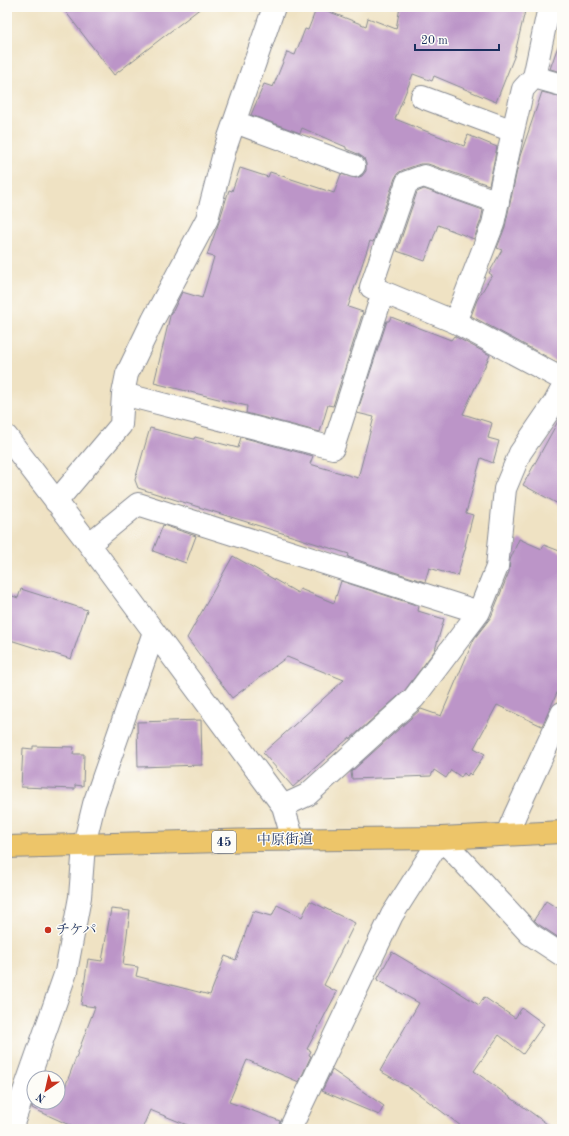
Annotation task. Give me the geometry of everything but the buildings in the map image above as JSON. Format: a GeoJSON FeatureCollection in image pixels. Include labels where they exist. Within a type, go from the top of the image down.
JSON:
{"type":"FeatureCollection","features":[{"type":"Feature","properties":{"kind":"main road","name":"中原街道"},"geometry":{"type":"LineString","coordinates":[[7,848],[294,840],[441,838],[562,832]]}},
{"type":"Feature","properties":{"kind":"street"},"geometry":{"type":"LineString","coordinates":[[56,502],[121,426],[123,394],[127,374],[153,320],[207,219],[225,149],[274,7]]}},
{"type":"Feature","properties":{"kind":"street"},"geometry":{"type":"LineString","coordinates":[[455,322],[493,224],[523,89],[534,77],[549,7]]}},
{"type":"Feature","properties":{"kind":"street"},"geometry":{"type":"LineString","coordinates":[[534,77],[562,86]]}},
{"type":"Feature","properties":{"kind":"street"},"geometry":{"type":"LineString","coordinates":[[422,97],[513,131]]}},
{"type":"Feature","properties":{"kind":"street"},"geometry":{"type":"LineString","coordinates":[[235,122],[354,166]]}},
{"type":"Feature","properties":{"kind":"street"},"geometry":{"type":"LineString","coordinates":[[498,202],[424,176],[407,182],[371,287],[455,322],[562,379]]}},
{"type":"Feature","properties":{"kind":"street"},"geometry":{"type":"LineString","coordinates":[[123,394],[333,448],[383,292]]}},
{"type":"Feature","properties":{"kind":"street"},"geometry":{"type":"LineString","coordinates":[[282,806],[307,795],[414,698],[479,612],[497,567],[505,489],[520,453],[560,399]]}},
{"type":"Feature","properties":{"kind":"street"},"geometry":{"type":"LineString","coordinates":[[7,437],[89,544],[282,806],[294,840]]}},
{"type":"Feature","properties":{"kind":"street"},"geometry":{"type":"LineString","coordinates":[[89,544],[138,504],[479,612]]}},
{"type":"Feature","properties":{"kind":"street"},"geometry":{"type":"LineString","coordinates":[[11,1129],[66,972],[80,897],[84,845],[94,804],[154,632]]}},
{"type":"Feature","properties":{"kind":"street"},"geometry":{"type":"LineString","coordinates":[[508,834],[515,815],[562,713]]}},
{"type":"Feature","properties":{"kind":"street"},"geometry":{"type":"LineString","coordinates":[[290,1129],[392,915],[441,838],[530,934],[562,955]]}},
{"type":"Feature","properties":{"kind":"place","name":"チケパ"},"geometry":{"type":"Point","coordinates":[48,930]}}]}
